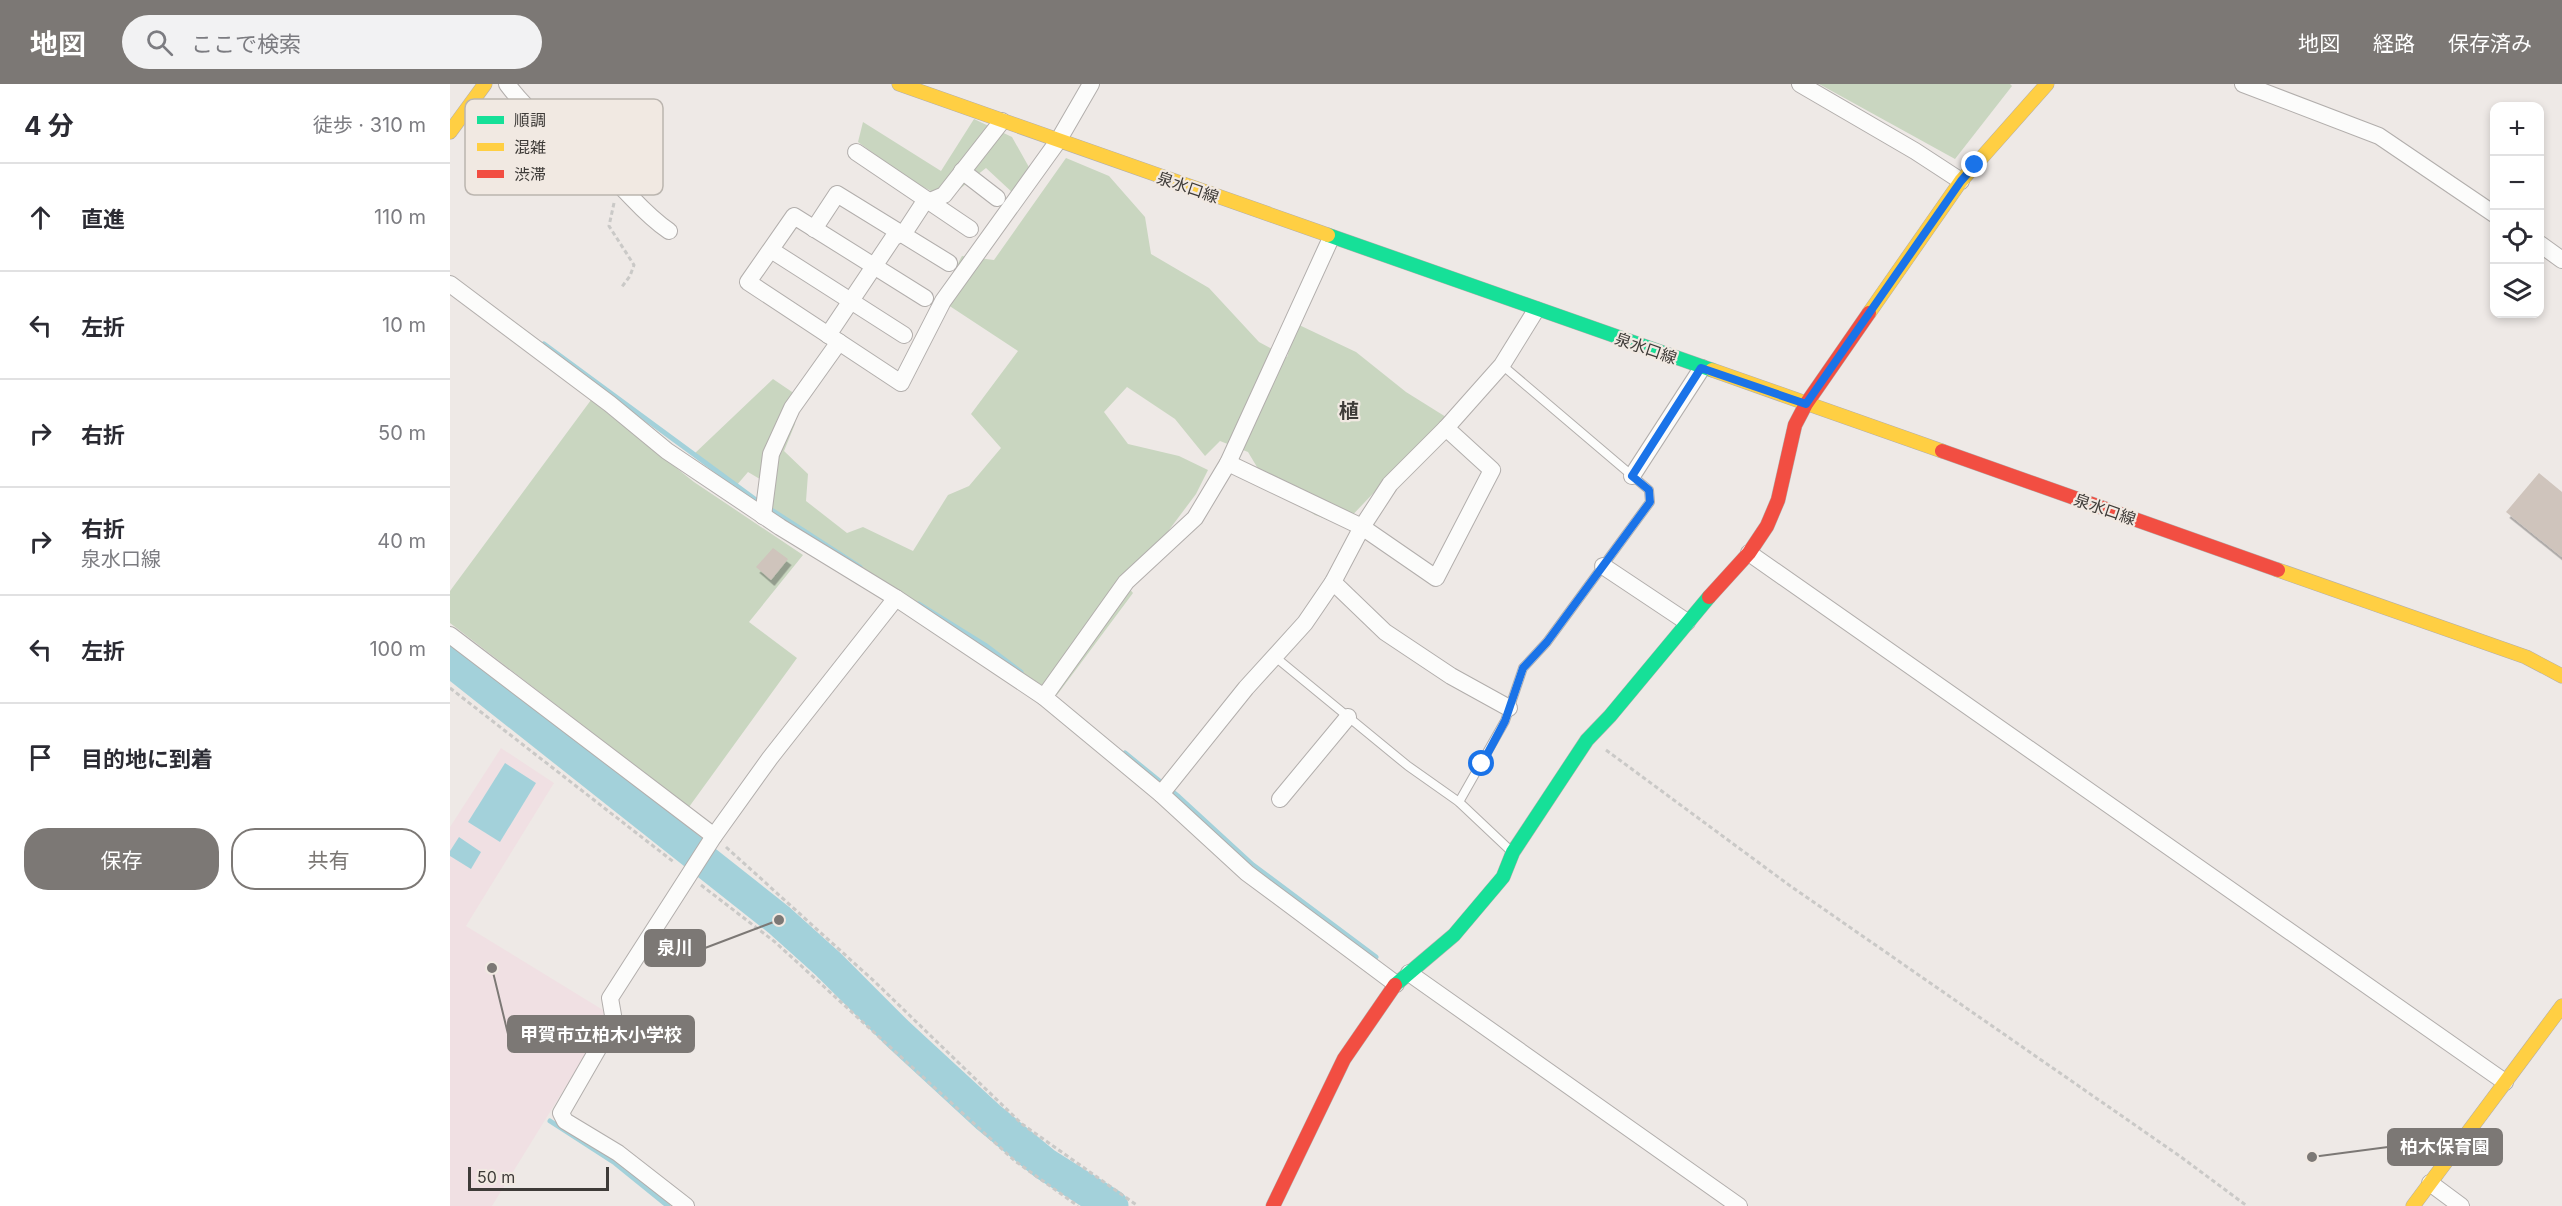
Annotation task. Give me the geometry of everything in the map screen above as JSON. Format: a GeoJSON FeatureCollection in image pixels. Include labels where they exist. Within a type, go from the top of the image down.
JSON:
{"type":"FeatureCollection","features":[{"type":"Feature","properties":{"kind":"main road"},"geometry":{"type":"LineString","coordinates":[[474,99],[485,84]]}},
{"type":"Feature","properties":{"kind":"main road","name":"泉水口線"},"geometry":{"type":"LineString","coordinates":[[899,84],[2526,657],[2562,676]]}},
{"type":"Feature","properties":{"kind":"main road"},"geometry":{"type":"LineString","coordinates":[[1273,1206],[1344,1059],[1396,984],[1454,935],[1503,877],[1513,852],[1587,740],[1610,716],[1687,622],[1749,554],[1767,526],[1778,500],[1795,425],[1806,404],[1961,181],[2047,84]]}},
{"type":"Feature","properties":{"kind":"main road"},"geometry":{"type":"LineString","coordinates":[[450,132],[465,111]]}},
{"type":"Feature","properties":{"kind":"main road"},"geometry":{"type":"LineString","coordinates":[[2413,1206],[2562,1006]]}},
{"type":"Feature","properties":{"kind":"street"},"geometry":{"type":"LineString","coordinates":[[507,84],[520,99]]}},
{"type":"Feature","properties":{"kind":"street"},"geometry":{"type":"LineString","coordinates":[[925,298],[794,216],[748,282],[901,383],[943,301],[1058,141],[1091,84]]}},
{"type":"Feature","properties":{"kind":"street"},"geometry":{"type":"LineString","coordinates":[[1800,84],[1915,151],[1961,181]]}},
{"type":"Feature","properties":{"kind":"street"},"geometry":{"type":"LineString","coordinates":[[2243,84],[2379,136],[2490,211]]}},
{"type":"Feature","properties":{"kind":"street"},"geometry":{"type":"LineString","coordinates":[[763,516],[771,454],[792,408],[833,338],[850,301],[893,238],[906,230],[923,204],[944,195],[1002,121]]}},
{"type":"Feature","properties":{"kind":"street"},"geometry":{"type":"LineString","coordinates":[[856,152],[970,229]]}},
{"type":"Feature","properties":{"kind":"street"},"geometry":{"type":"LineString","coordinates":[[962,171],[997,198]]}},
{"type":"Feature","properties":{"kind":"street"},"geometry":{"type":"LineString","coordinates":[[814,229],[837,194],[949,263]]}},
{"type":"Feature","properties":{"kind":"street"},"geometry":{"type":"LineString","coordinates":[[627,195],[648,217],[669,231]]}},
{"type":"Feature","properties":{"kind":"street"},"geometry":{"type":"LineString","coordinates":[[1044,697],[1126,582],[1195,518],[1228,463],[1331,238]]}},
{"type":"Feature","properties":{"kind":"street"},"geometry":{"type":"LineString","coordinates":[[2544,247],[2562,260]]}},
{"type":"Feature","properties":{"kind":"street"},"geometry":{"type":"LineString","coordinates":[[771,250],[904,334]]}},
{"type":"Feature","properties":{"kind":"street"},"geometry":{"type":"LineString","coordinates":[[450,284],[601,397],[667,451],[763,516],[896,598],[1044,697],[1161,794],[1247,873],[1396,984]]}},
{"type":"Feature","properties":{"kind":"street"},"geometry":{"type":"LineString","coordinates":[[1161,794],[1246,688],[1305,623],[1333,582],[1362,526],[1390,484],[1446,428],[1502,365],[1536,310]]}},
{"type":"Feature","properties":{"kind":"street"},"geometry":{"type":"LineString","coordinates":[[1632,476],[1701,368]]}},
{"type":"Feature","properties":{"kind":"street"},"geometry":{"type":"LineString","coordinates":[[1228,463],[1362,526],[1436,578],[1492,470],[1446,428]]}},
{"type":"Feature","properties":{"kind":"street"},"geometry":{"type":"LineString","coordinates":[[1749,554],[2505,1082]]}},
{"type":"Feature","properties":{"kind":"street"},"geometry":{"type":"LineString","coordinates":[[1603,566],[1687,622]]}},
{"type":"Feature","properties":{"kind":"street"},"geometry":{"type":"LineString","coordinates":[[1333,582],[1385,632],[1451,676],[1509,708]]}},
{"type":"Feature","properties":{"kind":"street"},"geometry":{"type":"LineString","coordinates":[[686,1206],[618,1153],[565,1121],[561,1113],[614,1021],[610,998],[711,843],[770,758],[896,598]]}},
{"type":"Feature","properties":{"kind":"street"},"geometry":{"type":"LineString","coordinates":[[450,635],[711,843]]}},
{"type":"Feature","properties":{"kind":"street"},"geometry":{"type":"LineString","coordinates":[[1280,799],[1348,717]]}},
{"type":"Feature","properties":{"kind":"street"},"geometry":{"type":"LineString","coordinates":[[1409,973],[1739,1206]]}},
{"type":"Feature","properties":{"kind":"street"},"geometry":{"type":"LineString","coordinates":[[2430,1183],[2461,1206]]}},
{"type":"Feature","properties":{"kind":"lane"},"geometry":{"type":"LineString","coordinates":[[1460,802],[1509,708],[1523,668],[1547,642],[1650,502],[1649,490],[1502,365]]}},
{"type":"Feature","properties":{"kind":"lane"},"geometry":{"type":"LineString","coordinates":[[1274,657],[1408,766],[1460,802],[1513,852]]}},
{"type":"Feature","properties":{"kind":"path"},"geometry":{"type":"LineString","coordinates":[[618,195],[609,226],[634,265],[630,276],[621,288]]}},
{"type":"Feature","properties":{"kind":"path"},"geometry":{"type":"LineString","coordinates":[[450,688],[692,873],[712,896],[775,942],[1015,1161],[1078,1206]]}},
{"type":"Feature","properties":{"kind":"path"},"geometry":{"type":"LineString","coordinates":[[1587,740],[1608,751],[1789,885],[2181,1157],[2247,1206]]}},
{"type":"Feature","properties":{"kind":"path"},"geometry":{"type":"LineString","coordinates":[[711,843],[874,981],[1022,1124],[1138,1206]]}},
{"type":"Feature","properties":{"kind":"shaded area"},"geometry":{"type":"Polygon","coordinates":[[[501,748],[554,783],[466,926],[603,1010],[605,1023],[492,1206],[450,1206],[450,827],[501,748]]]}},
{"type":"Feature","properties":{"kind":"green space"},"geometry":{"type":"Polygon","coordinates":[[[1819,84],[2010,84],[2012,86],[1955,159],[1819,84]]]}},
{"type":"Feature","properties":{"kind":"green space"},"geometry":{"type":"Polygon","coordinates":[[[974,119],[1012,137],[1030,169],[1014,194],[986,168],[947,199],[911,181],[858,142],[863,122],[941,171],[974,119]]]}},
{"type":"Feature","properties":{"kind":"green space"},"geometry":{"type":"Polygon","coordinates":[[[1066,158],[1109,176],[1145,217],[1151,254],[1209,288],[1259,342],[1287,357],[1297,324],[1356,352],[1406,392],[1446,417],[1343,525],[1315,515],[1266,482],[1248,452],[1220,441],[1205,456],[1175,419],[1127,387],[1104,412],[1128,444],[1179,456],[1208,470],[1196,494],[1127,586],[1133,593],[1057,695],[773,514],[773,487],[748,472],[736,486],[693,455],[773,379],[798,396],[795,424],[784,451],[808,474],[806,501],[847,533],[863,527],[913,551],[948,495],[969,486],[1001,448],[971,414],[1018,351],[939,299],[962,256],[994,260],[1066,158]]]}},
{"type":"Feature","properties":{"kind":"green space"},"geometry":{"type":"Polygon","coordinates":[[[591,400],[694,482],[803,555],[749,622],[797,658],[689,807],[450,623],[450,591],[591,400]]]}},
{"type":"Feature","properties":{"kind":"water"},"geometry":{"type":"Polygon","coordinates":[[[505,763],[536,783],[500,842],[468,822],[505,763]]]}},
{"type":"Feature","properties":{"kind":"water"},"geometry":{"type":"Polygon","coordinates":[[[459,837],[481,852],[471,869],[450,856],[450,851],[459,837]]]}},
{"type":"Feature","properties":{"kind":"building"},"geometry":{"type":"Polygon","coordinates":[[[2539,473],[2562,492],[2562,557],[2506,512],[2539,473]]]}},
{"type":"Feature","properties":{"kind":"building"},"geometry":{"type":"Polygon","coordinates":[[[773,548],[788,559],[771,580],[756,567],[773,548]]]}},
{"type":"Feature","properties":{"kind":"waterway"},"geometry":{"type":"LineString","coordinates":[[544,344],[756,500],[860,567]]}},
{"type":"Feature","properties":{"kind":"waterway"},"geometry":{"type":"LineString","coordinates":[[919,604],[985,645],[1021,672]]}},
{"type":"Feature","properties":{"kind":"waterway"},"geometry":{"type":"LineString","coordinates":[[450,660],[779,920],[988,1117],[1045,1164],[1112,1206]]}},
{"type":"Feature","properties":{"kind":"waterway"},"geometry":{"type":"LineString","coordinates":[[1125,753],[1179,797],[1253,865],[1376,957]]}},
{"type":"Feature","properties":{"kind":"waterway"},"geometry":{"type":"LineString","coordinates":[[550,1121],[615,1163],[668,1206]]}},
{"type":"Feature","properties":{"kind":"traffic: fast"},"geometry":{"type":"LineString","coordinates":[[1328,235],[1712,370]]}},
{"type":"Feature","properties":{"kind":"traffic: fast"},"geometry":{"type":"LineString","coordinates":[[1395,985],[1454,935],[1503,877],[1513,852],[1587,740],[1610,716],[1709,597]]}},
{"type":"Feature","properties":{"kind":"traffic: slow"},"geometry":{"type":"LineString","coordinates":[[474,99],[485,84]]}},
{"type":"Feature","properties":{"kind":"traffic: slow"},"geometry":{"type":"LineString","coordinates":[[899,84],[1328,235]]}},
{"type":"Feature","properties":{"kind":"traffic: slow"},"geometry":{"type":"LineString","coordinates":[[1869,313],[1961,181],[2047,84]]}},
{"type":"Feature","properties":{"kind":"traffic: slow"},"geometry":{"type":"LineString","coordinates":[[450,132],[465,111]]}},
{"type":"Feature","properties":{"kind":"traffic: slow"},"geometry":{"type":"LineString","coordinates":[[1712,370],[1942,451]]}},
{"type":"Feature","properties":{"kind":"traffic: slow"},"geometry":{"type":"LineString","coordinates":[[2278,570],[2526,657],[2562,676]]}},
{"type":"Feature","properties":{"kind":"traffic: slow"},"geometry":{"type":"LineString","coordinates":[[2413,1206],[2562,1006]]}},
{"type":"Feature","properties":{"kind":"traffic: jam"},"geometry":{"type":"LineString","coordinates":[[1709,597],[1749,553],[1767,526],[1778,500],[1795,425],[1806,404],[1869,313]]}},
{"type":"Feature","properties":{"kind":"traffic: jam"},"geometry":{"type":"LineString","coordinates":[[1942,451],[2278,570]]}},
{"type":"Feature","properties":{"kind":"traffic: jam"},"geometry":{"type":"LineString","coordinates":[[1273,1206],[1344,1059],[1395,985]]}},
{"type":"Feature","properties":{"kind":"place","name":"泉川"},"geometry":{"type":"Point","coordinates":[779,920]}},
{"type":"Feature","properties":{"kind":"place","name":"甲賀市立柏木小学校"},"geometry":{"type":"Point","coordinates":[492,968]}},
{"type":"Feature","properties":{"kind":"place","name":"柏木保育園"},"geometry":{"type":"Point","coordinates":[2312,1157]}},
{"type":"Feature","properties":{"kind":"district","name":"植"},"geometry":{"type":"Point","coordinates":[1349,411]}},
{"type":"Feature","properties":{"kind":"route"},"geometry":{"type":"LineString","coordinates":[[1482,764],[1505,721],[1523,668],[1547,642],[1650,502],[1649,490],[1632,476],[1701,368],[1806,404],[1961,181],[1975,165]]}}]}
